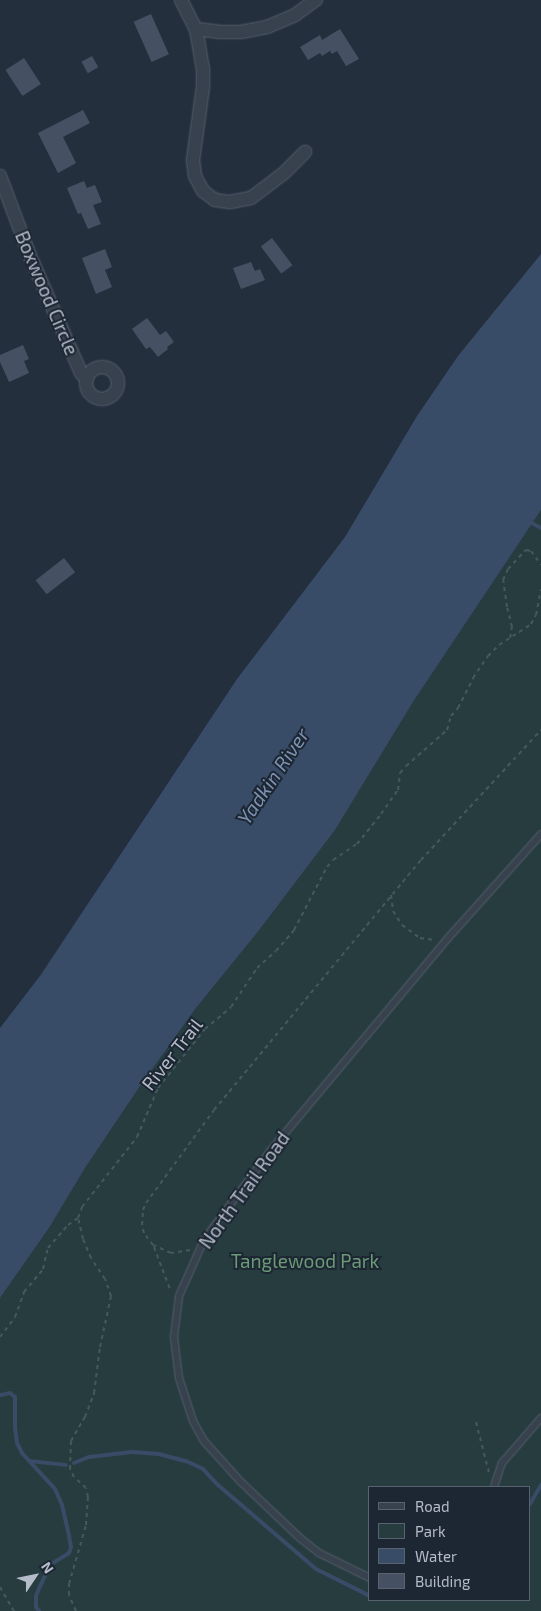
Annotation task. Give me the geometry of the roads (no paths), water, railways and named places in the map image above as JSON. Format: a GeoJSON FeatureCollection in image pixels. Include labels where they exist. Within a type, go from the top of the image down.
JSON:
{"type":"FeatureCollection","features":[{"type":"Feature","properties":{"kind":"street"},"geometry":{"type":"LineString","coordinates":[[181,0],[196,30],[203,69],[203,87],[193,160],[195,176],[203,191],[215,200],[230,202],[251,198],[284,173],[305,152]]}},
{"type":"Feature","properties":{"kind":"street"},"geometry":{"type":"LineString","coordinates":[[196,30],[241,32],[266,27],[295,15],[316,0]]}},
{"type":"Feature","properties":{"kind":"street","name":"Boxwood Circle"},"geometry":{"type":"LineString","coordinates":[[0,176],[30,256],[81,373],[87,379]]}},
{"type":"Feature","properties":{"kind":"lane","name":"North Trail Road"},"geometry":{"type":"LineString","coordinates":[[368,1577],[320,1553],[300,1538],[240,1481],[204,1440],[193,1421],[179,1378],[174,1337],[176,1309],[186,1278],[204,1240],[270,1150],[449,937],[541,834]]}},
{"type":"Feature","properties":{"kind":"lane"},"geometry":{"type":"LineString","coordinates":[[494,1486],[502,1463],[541,1418]]}},
{"type":"Feature","properties":{"kind":"water","name":"Yadkin River"},"geometry":{"type":"Polygon","coordinates":[[[541,254],[541,510],[413,702],[335,830],[260,929],[196,1008],[138,1089],[85,1168],[49,1228],[0,1298],[0,1028],[40,976],[237,679],[345,537],[417,416],[458,356],[541,254]]]}},
{"type":"Feature","properties":{"kind":"waterway"},"geometry":{"type":"LineString","coordinates":[[528,521],[541,528]]}},
{"type":"Feature","properties":{"kind":"waterway"},"geometry":{"type":"LineString","coordinates":[[0,1395],[10,1393],[15,1397],[17,1443],[22,1453],[55,1489],[62,1505],[71,1547],[69,1553],[50,1565],[36,1596],[36,1607],[39,1611]]}},
{"type":"Feature","properties":{"kind":"waterway"},"geometry":{"type":"LineString","coordinates":[[74,1463],[89,1457],[132,1452],[159,1454],[186,1461],[203,1469],[218,1485],[316,1569],[368,1595]]}},
{"type":"Feature","properties":{"kind":"waterway"},"geometry":{"type":"LineString","coordinates":[[29,1461],[66,1465]]}},
{"type":"Feature","properties":{"kind":"waterway"},"geometry":{"type":"LineString","coordinates":[[531,1502],[541,1485]]}},
{"type":"Feature","properties":{"kind":"park label","name":"Tanglewood Park"},"geometry":{"type":"Point","coordinates":[305,1261]}}]}
